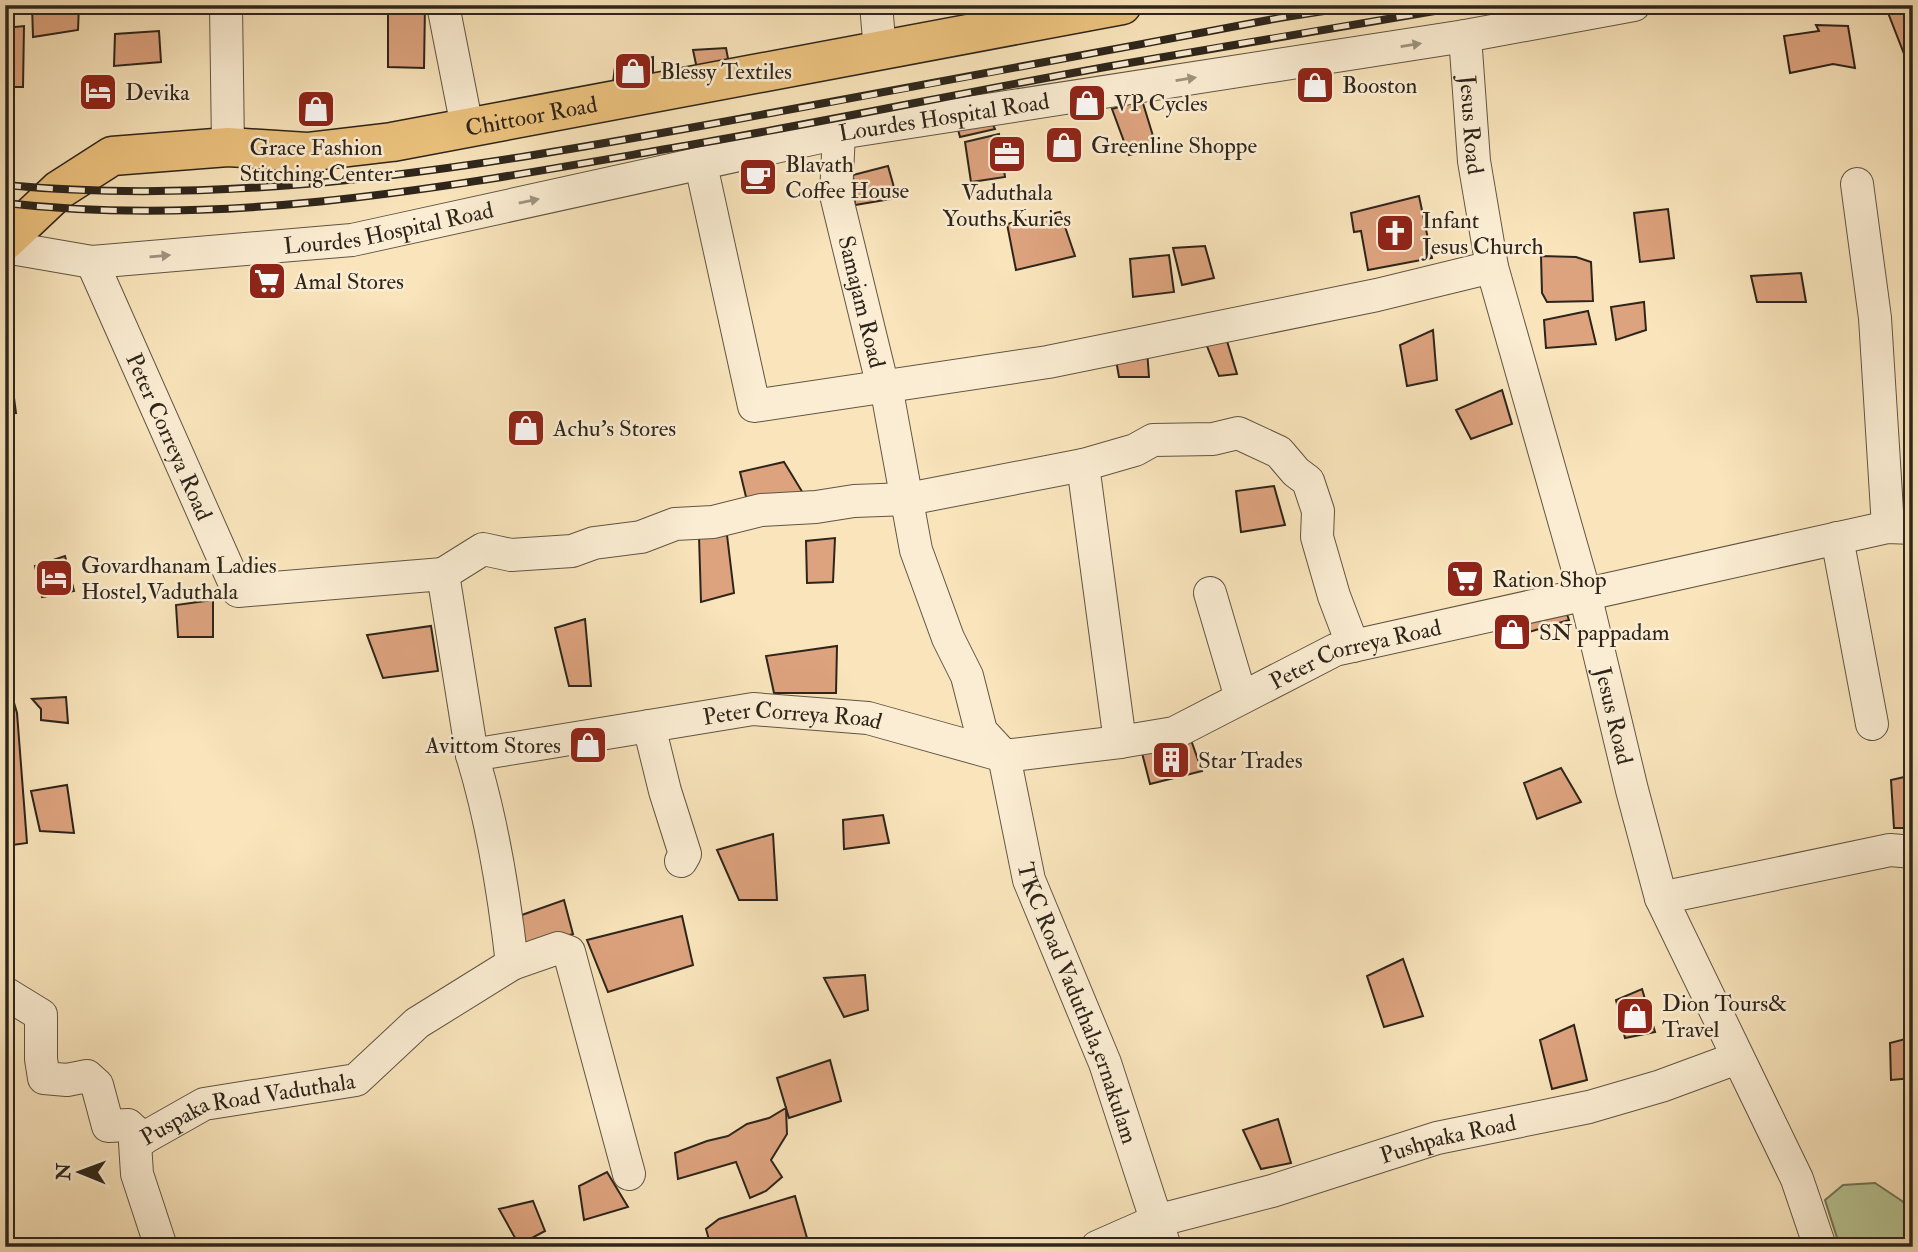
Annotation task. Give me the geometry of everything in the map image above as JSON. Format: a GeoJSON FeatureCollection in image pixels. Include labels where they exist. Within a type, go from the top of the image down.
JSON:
{"type":"FeatureCollection","features":[{"type":"Feature","properties":{"kind":"main road","name":"Chittoor Road"},"geometry":{"type":"LineString","coordinates":[[5,242],[59,190],[112,156],[228,147],[307,152],[392,142],[1122,5]]}},
{"type":"Feature","properties":{"kind":"street"},"geometry":{"type":"LineString","coordinates":[[226,5],[228,147]]}},
{"type":"Feature","properties":{"kind":"street"},"geometry":{"type":"LineString","coordinates":[[443,5],[467,127]]}},
{"type":"Feature","properties":{"kind":"street"},"geometry":{"type":"LineString","coordinates":[[876,5],[880,50]]}},
{"type":"Feature","properties":{"kind":"street","name":"Lourdes Hospital Road"},"geometry":{"type":"LineString","coordinates":[[92,262],[352,240],[839,133],[1465,36],[1634,5]]}},
{"type":"Feature","properties":{"kind":"street","name":"Jesus Road"},"geometry":{"type":"LineString","coordinates":[[1465,36],[1474,161],[1492,267],[1586,594],[1661,898],[1797,1179],[1820,1247]]}},
{"type":"Feature","properties":{"kind":"street","name":"Samajam Road"},"geometry":{"type":"LineString","coordinates":[[839,133],[836,195],[877,363],[886,386],[916,550],[948,638],[967,676],[981,731],[1004,755]]}},
{"type":"Feature","properties":{"kind":"street"},"geometry":{"type":"LineString","coordinates":[[701,164],[754,406],[1048,362],[1377,295],[1492,267]]}},
{"type":"Feature","properties":{"kind":"street"},"geometry":{"type":"LineString","coordinates":[[1857,184],[1900,528]]}},
{"type":"Feature","properties":{"kind":"street"},"geometry":{"type":"LineString","coordinates":[[5,247],[92,262]]}},
{"type":"Feature","properties":{"kind":"street","name":"Peter Correya Road"},"geometry":{"type":"LineString","coordinates":[[92,262],[238,591],[443,574]]}},
{"type":"Feature","properties":{"kind":"street"},"geometry":{"type":"LineString","coordinates":[[512,964],[496,853],[482,787],[472,755],[443,574],[483,549],[511,555],[572,551],[594,543],[640,537],[675,524],[713,522],[761,510],[908,499],[1083,466],[1135,450],[1153,440],[1213,439],[1238,433],[1279,452],[1296,472],[1308,481],[1318,511],[1317,537],[1334,596],[1353,646]]}},
{"type":"Feature","properties":{"kind":"street"},"geometry":{"type":"LineString","coordinates":[[1083,466],[1120,743]]}},
{"type":"Feature","properties":{"kind":"street","name":"Peter Correya Road"},"geometry":{"type":"LineString","coordinates":[[472,755],[753,709],[868,718],[1004,755],[1120,743],[1174,733],[1335,650],[1837,538],[1900,528]]}},
{"type":"Feature","properties":{"kind":"street"},"geometry":{"type":"LineString","coordinates":[[1837,538],[1872,724]]}},
{"type":"Feature","properties":{"kind":"street"},"geometry":{"type":"LineString","coordinates":[[1210,593],[1241,698]]}},
{"type":"Feature","properties":{"kind":"street"},"geometry":{"type":"LineString","coordinates":[[649,726],[665,791],[685,854],[681,861]]}},
{"type":"Feature","properties":{"kind":"street","name":"TKC Road Vaduthala,ernakulam"},"geometry":{"type":"LineString","coordinates":[[1004,755],[1029,880],[1105,1063],[1161,1234]]}},
{"type":"Feature","properties":{"kind":"street"},"geometry":{"type":"LineString","coordinates":[[1661,898],[1890,850],[1913,852]]}},
{"type":"Feature","properties":{"kind":"street","name":"Puspaka Road Vaduthala"},"geometry":{"type":"LineString","coordinates":[[162,1247],[137,1174],[135,1143],[204,1104],[356,1080],[417,1023],[512,964],[558,948],[569,952],[629,1174]]}},
{"type":"Feature","properties":{"kind":"street"},"geometry":{"type":"LineString","coordinates":[[5,993],[41,1015],[40,1059],[44,1078],[67,1080],[87,1076],[97,1085],[108,1126],[128,1125],[144,1139]]}},
{"type":"Feature","properties":{"kind":"street","name":"Pushpaka Road"},"geometry":{"type":"LineString","coordinates":[[1097,1247],[1161,1234],[1272,1191],[1437,1139],[1589,1107],[1661,1086],[1737,1058]]}},
{"type":"Feature","properties":{"kind":"green space"},"geometry":{"type":"Polygon","coordinates":[[[1875,1183],[1913,1212],[1913,1247],[1840,1247],[1825,1200],[1843,1185],[1875,1183]]]}},
{"type":"Feature","properties":{"kind":"building"},"geometry":{"type":"Polygon","coordinates":[[[32,5],[79,5],[78,30],[33,37],[32,5]]]}},
{"type":"Feature","properties":{"kind":"building"},"geometry":{"type":"Polygon","coordinates":[[[388,5],[425,5],[424,68],[388,67],[388,5]]]}},
{"type":"Feature","properties":{"kind":"building"},"geometry":{"type":"Polygon","coordinates":[[[1885,5],[1913,5],[1913,77],[1885,5]]]}},
{"type":"Feature","properties":{"kind":"building"},"geometry":{"type":"Polygon","coordinates":[[[1816,25],[1848,26],[1855,68],[1833,64],[1790,73],[1784,36],[1819,31],[1816,25]]]}},
{"type":"Feature","properties":{"kind":"building"},"geometry":{"type":"Polygon","coordinates":[[[24,26],[23,87],[5,87],[5,28],[24,26]]]}},
{"type":"Feature","properties":{"kind":"building"},"geometry":{"type":"Polygon","coordinates":[[[159,31],[161,62],[114,66],[115,34],[159,31]]]}},
{"type":"Feature","properties":{"kind":"building"},"geometry":{"type":"Polygon","coordinates":[[[726,48],[729,64],[697,69],[693,50],[726,48]]]}},
{"type":"Feature","properties":{"kind":"building","name":"Blessy Textiles"},"geometry":{"type":"Polygon","coordinates":[[[653,57],[653,75],[613,82],[615,67],[653,57]]]}},
{"type":"Feature","properties":{"kind":"building","name":"Devika"},"geometry":{"type":"Polygon","coordinates":[[[87,76],[107,77],[106,106],[92,107],[87,76]]]}},
{"type":"Feature","properties":{"kind":"building","name":"Grace Fashion Stitching Center"},"geometry":{"type":"Polygon","coordinates":[[[325,99],[329,119],[308,126],[304,100],[325,99]]]}},
{"type":"Feature","properties":{"kind":"building"},"geometry":{"type":"Polygon","coordinates":[[[1142,100],[1157,149],[1129,155],[1112,109],[1142,100]]]}},
{"type":"Feature","properties":{"kind":"building"},"geometry":{"type":"Polygon","coordinates":[[[983,102],[995,129],[960,137],[953,111],[983,102]]]}},
{"type":"Feature","properties":{"kind":"building"},"geometry":{"type":"Polygon","coordinates":[[[999,134],[1005,177],[971,182],[965,142],[999,134]]]}},
{"type":"Feature","properties":{"kind":"building"},"geometry":{"type":"Polygon","coordinates":[[[888,166],[897,198],[855,205],[853,175],[888,166]]]}},
{"type":"Feature","properties":{"kind":"building","name":"Infant Jesus Church"},"geometry":{"type":"Polygon","coordinates":[[[1419,196],[1432,258],[1368,270],[1361,231],[1354,232],[1351,213],[1419,196]]]}},
{"type":"Feature","properties":{"kind":"building"},"geometry":{"type":"Polygon","coordinates":[[[1668,209],[1674,258],[1640,262],[1634,213],[1668,209]]]}},
{"type":"Feature","properties":{"kind":"building"},"geometry":{"type":"Polygon","coordinates":[[[1060,212],[1075,256],[1016,270],[1007,224],[1060,212]]]}},
{"type":"Feature","properties":{"kind":"building"},"geometry":{"type":"Polygon","coordinates":[[[1205,246],[1214,278],[1182,285],[1173,248],[1205,246]]]}},
{"type":"Feature","properties":{"kind":"building"},"geometry":{"type":"Polygon","coordinates":[[[1169,255],[1174,292],[1133,297],[1130,259],[1169,255]]]}},
{"type":"Feature","properties":{"kind":"building"},"geometry":{"type":"Polygon","coordinates":[[[1541,256],[1576,257],[1591,262],[1593,301],[1547,302],[1542,293],[1541,256]]]}},
{"type":"Feature","properties":{"kind":"building"},"geometry":{"type":"Polygon","coordinates":[[[1801,273],[1806,302],[1757,302],[1751,276],[1801,273]]]}},
{"type":"Feature","properties":{"kind":"building"},"geometry":{"type":"Polygon","coordinates":[[[1644,302],[1646,330],[1616,340],[1611,307],[1644,302]]]}},
{"type":"Feature","properties":{"kind":"building"},"geometry":{"type":"Polygon","coordinates":[[[1588,311],[1596,344],[1546,348],[1544,320],[1588,311]]]}},
{"type":"Feature","properties":{"kind":"building"},"geometry":{"type":"Polygon","coordinates":[[[1220,318],[1237,374],[1219,376],[1198,324],[1220,318]]]}},
{"type":"Feature","properties":{"kind":"building"},"geometry":{"type":"Polygon","coordinates":[[[5,329],[16,413],[5,414],[5,329]]]}},
{"type":"Feature","properties":{"kind":"building"},"geometry":{"type":"Polygon","coordinates":[[[1433,330],[1437,380],[1407,386],[1400,345],[1433,330]]]}},
{"type":"Feature","properties":{"kind":"building"},"geometry":{"type":"Polygon","coordinates":[[[1146,336],[1149,377],[1119,377],[1113,343],[1146,336]]]}},
{"type":"Feature","properties":{"kind":"building"},"geometry":{"type":"Polygon","coordinates":[[[1502,390],[1512,424],[1471,439],[1456,410],[1502,390]]]}},
{"type":"Feature","properties":{"kind":"building"},"geometry":{"type":"Polygon","coordinates":[[[784,462],[806,498],[747,501],[740,472],[784,462]]]}},
{"type":"Feature","properties":{"kind":"building"},"geometry":{"type":"Polygon","coordinates":[[[1274,486],[1285,525],[1241,532],[1236,491],[1274,486]]]}},
{"type":"Feature","properties":{"kind":"building"},"geometry":{"type":"Polygon","coordinates":[[[727,535],[734,593],[701,602],[699,536],[727,535]]]}},
{"type":"Feature","properties":{"kind":"building"},"geometry":{"type":"Polygon","coordinates":[[[835,538],[833,582],[807,583],[806,541],[835,538]]]}},
{"type":"Feature","properties":{"kind":"building","name":"Govardhanam Ladies Hostel,Vaduthala"},"geometry":{"type":"Polygon","coordinates":[[[65,556],[74,591],[42,597],[35,566],[65,556]]]}},
{"type":"Feature","properties":{"kind":"building","name":"Ration Shop"},"geometry":{"type":"Polygon","coordinates":[[[1459,575],[1469,575],[1473,583],[1460,585],[1459,575]]]}},
{"type":"Feature","properties":{"kind":"building"},"geometry":{"type":"Polygon","coordinates":[[[213,600],[213,637],[178,637],[176,605],[213,600]]]}},
{"type":"Feature","properties":{"kind":"building","name":"SN pappadam"},"geometry":{"type":"Polygon","coordinates":[[[1565,609],[1569,620],[1496,642],[1493,622],[1565,609]]]}},
{"type":"Feature","properties":{"kind":"building"},"geometry":{"type":"Polygon","coordinates":[[[585,619],[591,686],[569,686],[555,628],[585,619]]]}},
{"type":"Feature","properties":{"kind":"building"},"geometry":{"type":"Polygon","coordinates":[[[431,626],[438,671],[383,678],[367,635],[431,626]]]}},
{"type":"Feature","properties":{"kind":"building"},"geometry":{"type":"Polygon","coordinates":[[[837,646],[836,693],[774,693],[766,656],[837,646]]]}},
{"type":"Feature","properties":{"kind":"building"},"geometry":{"type":"Polygon","coordinates":[[[12,696],[17,713],[27,843],[5,846],[5,698],[12,696]]]}},
{"type":"Feature","properties":{"kind":"building"},"geometry":{"type":"Polygon","coordinates":[[[66,697],[68,723],[41,720],[41,709],[32,699],[66,697]]]}},
{"type":"Feature","properties":{"kind":"building","name":"Star Trades"},"geometry":{"type":"Polygon","coordinates":[[[1191,740],[1202,771],[1150,784],[1141,749],[1191,740]]]}},
{"type":"Feature","properties":{"kind":"building"},"geometry":{"type":"Polygon","coordinates":[[[1561,768],[1581,802],[1537,819],[1524,783],[1561,768]]]}},
{"type":"Feature","properties":{"kind":"building"},"geometry":{"type":"Polygon","coordinates":[[[1913,775],[1913,828],[1894,828],[1891,780],[1913,775]]]}},
{"type":"Feature","properties":{"kind":"building"},"geometry":{"type":"Polygon","coordinates":[[[67,785],[74,833],[40,831],[31,791],[67,785]]]}},
{"type":"Feature","properties":{"kind":"building"},"geometry":{"type":"Polygon","coordinates":[[[883,815],[889,843],[844,849],[843,820],[883,815]]]}},
{"type":"Feature","properties":{"kind":"building"},"geometry":{"type":"Polygon","coordinates":[[[773,834],[777,900],[739,900],[717,850],[773,834]]]}},
{"type":"Feature","properties":{"kind":"building"},"geometry":{"type":"Polygon","coordinates":[[[564,900],[573,934],[525,947],[519,916],[564,900]]]}},
{"type":"Feature","properties":{"kind":"building"},"geometry":{"type":"Polygon","coordinates":[[[682,916],[693,965],[608,992],[587,940],[682,916]]]}},
{"type":"Feature","properties":{"kind":"building"},"geometry":{"type":"Polygon","coordinates":[[[1403,959],[1423,1016],[1384,1027],[1367,976],[1403,959]]]}},
{"type":"Feature","properties":{"kind":"building"},"geometry":{"type":"Polygon","coordinates":[[[865,975],[868,1010],[844,1017],[824,978],[865,975]]]}},
{"type":"Feature","properties":{"kind":"building","name":"Dion Tours& Travel"},"geometry":{"type":"Polygon","coordinates":[[[1642,989],[1655,1032],[1625,1038],[1616,1000],[1642,989]]]}},
{"type":"Feature","properties":{"kind":"building"},"geometry":{"type":"Polygon","coordinates":[[[1574,1025],[1587,1080],[1552,1089],[1540,1040],[1574,1025]]]}},
{"type":"Feature","properties":{"kind":"building"},"geometry":{"type":"Polygon","coordinates":[[[1913,1037],[1913,1078],[1891,1080],[1890,1043],[1913,1037]]]}},
{"type":"Feature","properties":{"kind":"building"},"geometry":{"type":"Polygon","coordinates":[[[830,1060],[841,1101],[789,1118],[777,1078],[830,1060]]]}},
{"type":"Feature","properties":{"kind":"building"},"geometry":{"type":"Polygon","coordinates":[[[786,1108],[787,1134],[771,1160],[782,1177],[766,1191],[750,1198],[736,1162],[678,1179],[675,1153],[728,1136],[747,1124],[769,1118],[786,1108]]]}},
{"type":"Feature","properties":{"kind":"building"},"geometry":{"type":"Polygon","coordinates":[[[1278,1119],[1291,1163],[1261,1169],[1243,1130],[1278,1119]]]}},
{"type":"Feature","properties":{"kind":"building"},"geometry":{"type":"Polygon","coordinates":[[[607,1172],[628,1207],[584,1220],[579,1186],[607,1172]]]}},
{"type":"Feature","properties":{"kind":"building"},"geometry":{"type":"Polygon","coordinates":[[[795,1196],[807,1238],[793,1247],[711,1247],[706,1229],[719,1219],[795,1196]]]}},
{"type":"Feature","properties":{"kind":"building"},"geometry":{"type":"Polygon","coordinates":[[[533,1201],[545,1231],[519,1245],[499,1209],[533,1201]]]}},
{"type":"Feature","properties":{"kind":"railway"},"geometry":{"type":"LineString","coordinates":[[5,185],[182,191],[270,187],[445,168],[619,141],[1279,18],[1362,5]]}},
{"type":"Feature","properties":{"kind":"railway"},"geometry":{"type":"LineString","coordinates":[[5,203],[90,210],[174,211],[259,207],[428,188],[733,137],[1117,65],[1470,5]]}},
{"type":"Feature","properties":{"kind":"place","name":"Blessy Textiles"},"geometry":{"type":"Point","coordinates":[633,71]}},
{"type":"Feature","properties":{"kind":"place","name":"Booston"},"geometry":{"type":"Point","coordinates":[1315,85]}},
{"type":"Feature","properties":{"kind":"place","name":"Devika"},"geometry":{"type":"Point","coordinates":[98,92]}},
{"type":"Feature","properties":{"kind":"place","name":"VP Cycles"},"geometry":{"type":"Point","coordinates":[1087,103]}},
{"type":"Feature","properties":{"kind":"place","name":"Grace Fashion Stitching Center"},"geometry":{"type":"Point","coordinates":[316,109]}},
{"type":"Feature","properties":{"kind":"place","name":"Greenline Shoppe"},"geometry":{"type":"Point","coordinates":[1064,145]}},
{"type":"Feature","properties":{"kind":"place","name":"Vaduthala Youths Kuries"},"geometry":{"type":"Point","coordinates":[1007,154]}},
{"type":"Feature","properties":{"kind":"place","name":"Blavath Coffee House"},"geometry":{"type":"Point","coordinates":[758,177]}},
{"type":"Feature","properties":{"kind":"place","name":"Infant Jesus Church"},"geometry":{"type":"Point","coordinates":[1395,233]}},
{"type":"Feature","properties":{"kind":"place","name":"Amal Stores"},"geometry":{"type":"Point","coordinates":[267,281]}},
{"type":"Feature","properties":{"kind":"place","name":"Achu's Stores"},"geometry":{"type":"Point","coordinates":[526,428]}},
{"type":"Feature","properties":{"kind":"place","name":"Govardhanam Ladies Hostel,Vaduthala"},"geometry":{"type":"Point","coordinates":[54,578]}},
{"type":"Feature","properties":{"kind":"place","name":"Ration Shop"},"geometry":{"type":"Point","coordinates":[1465,579]}},
{"type":"Feature","properties":{"kind":"place","name":"SN pappadam"},"geometry":{"type":"Point","coordinates":[1512,632]}},
{"type":"Feature","properties":{"kind":"place","name":"Avittom Stores"},"geometry":{"type":"Point","coordinates":[588,745]}},
{"type":"Feature","properties":{"kind":"place","name":"Star Trades"},"geometry":{"type":"Point","coordinates":[1171,760]}},
{"type":"Feature","properties":{"kind":"place","name":"Dion Tours& Travel"},"geometry":{"type":"Point","coordinates":[1635,1016]}}]}
